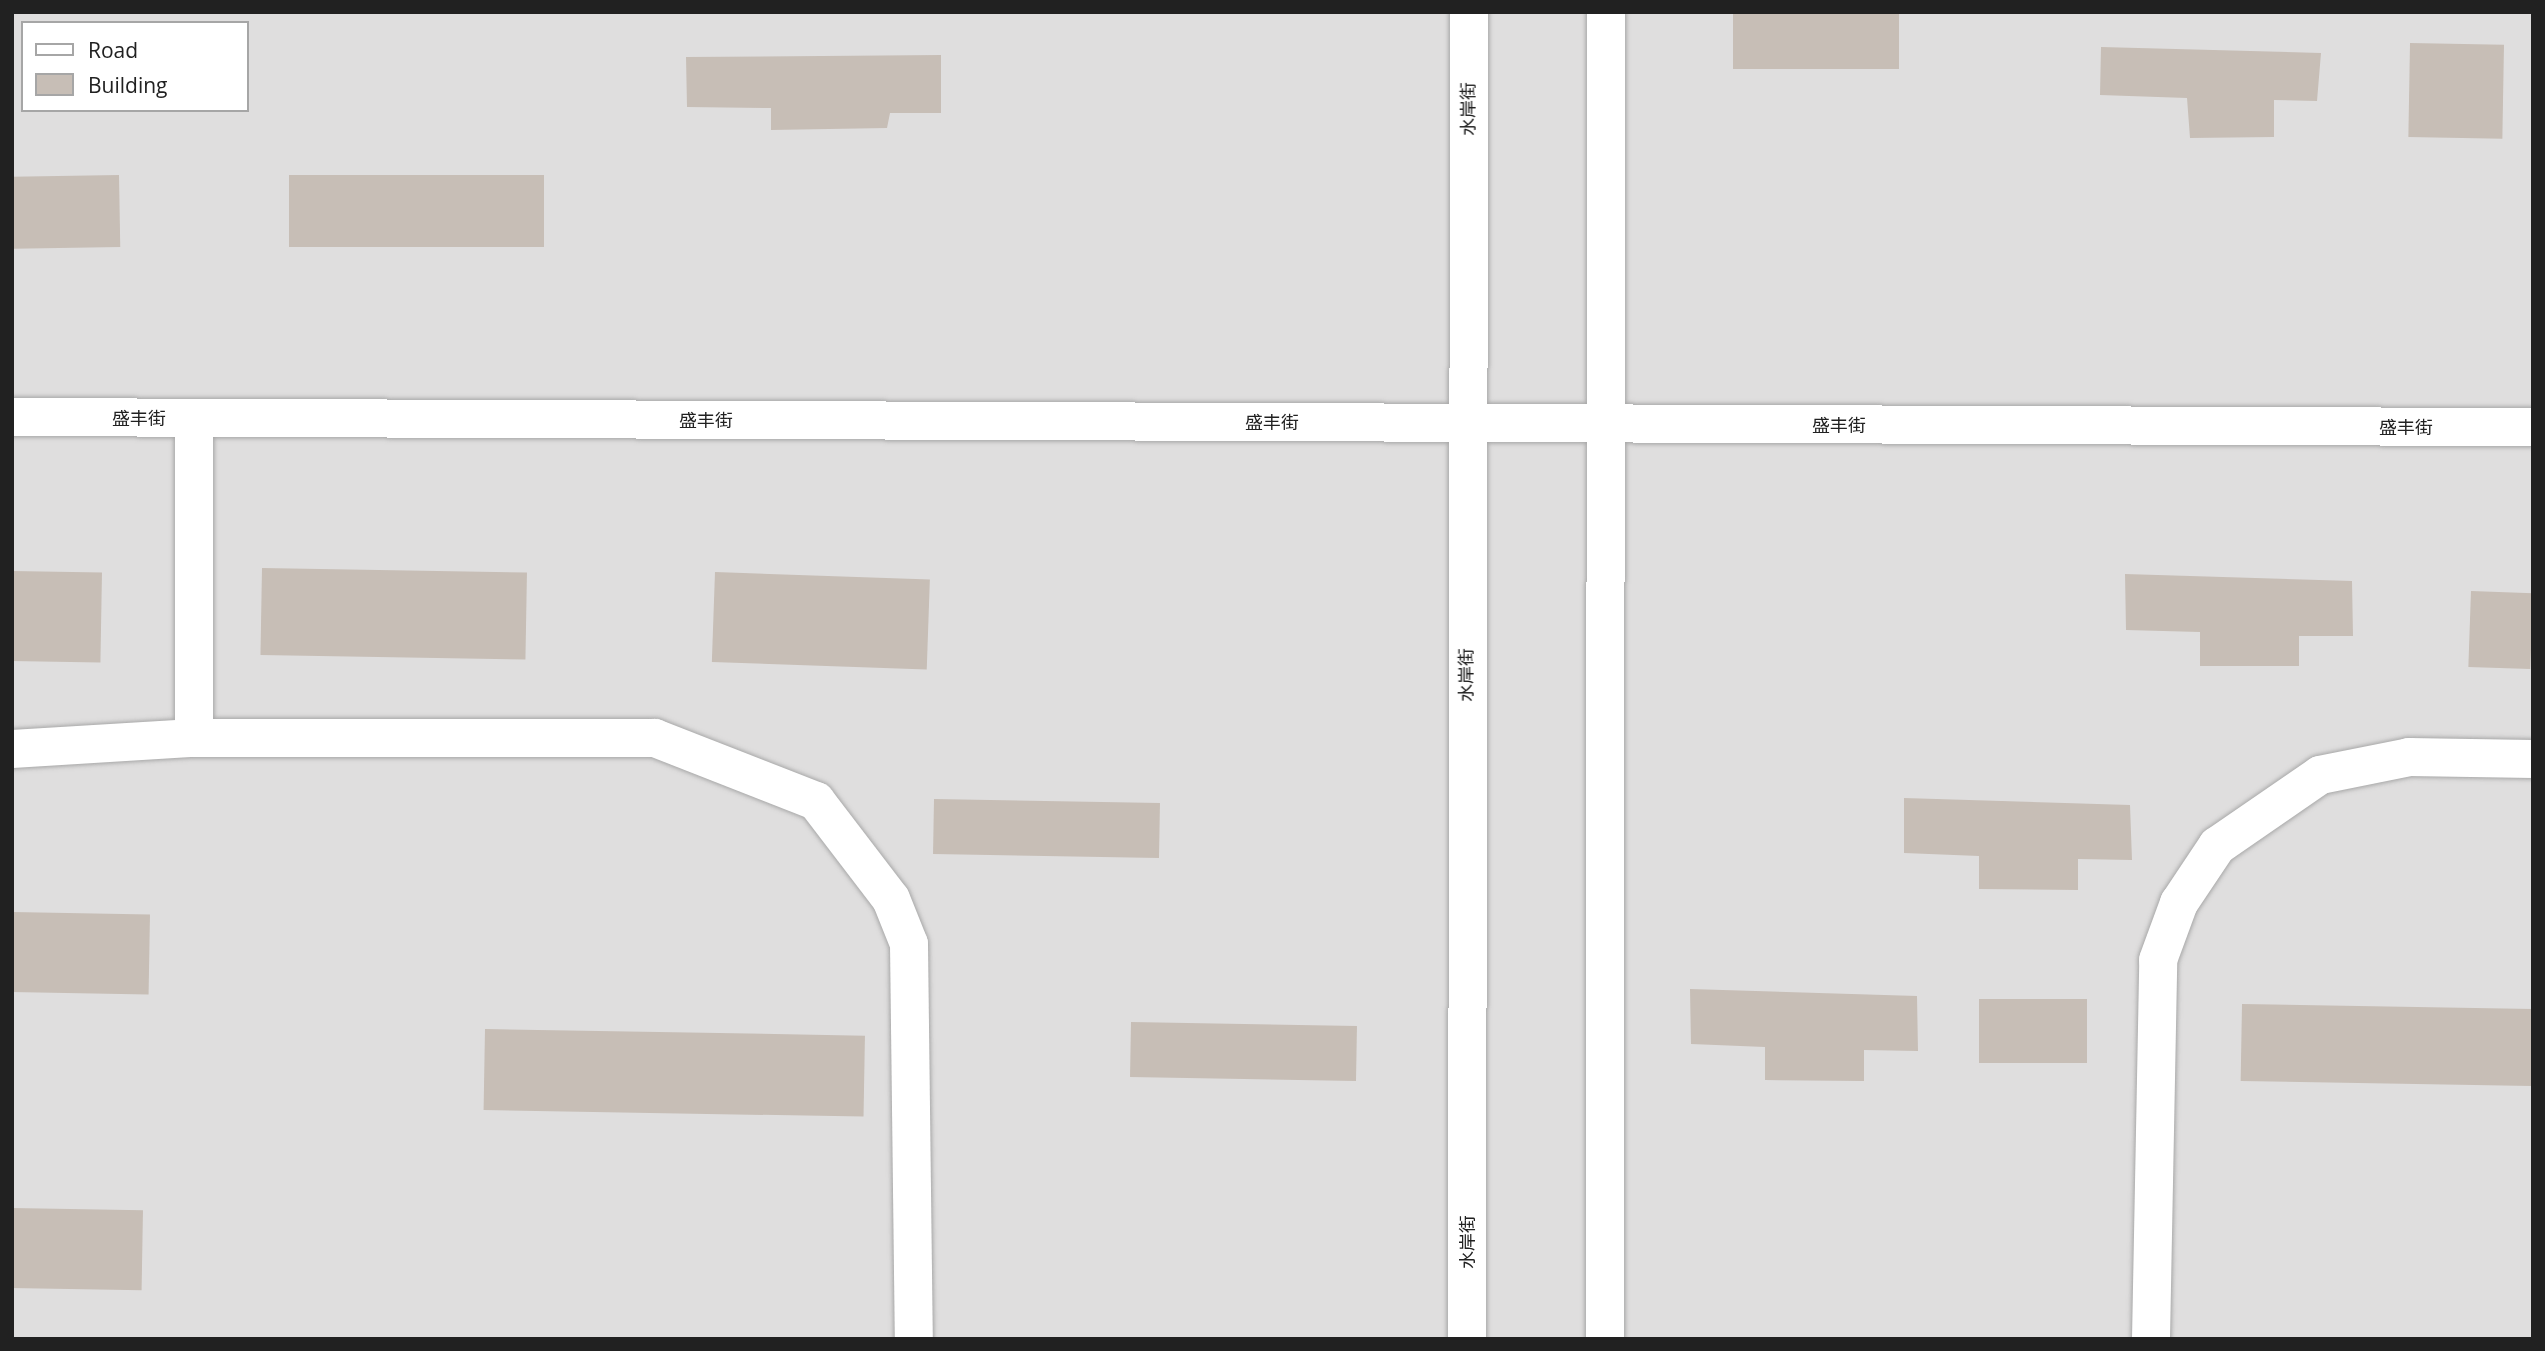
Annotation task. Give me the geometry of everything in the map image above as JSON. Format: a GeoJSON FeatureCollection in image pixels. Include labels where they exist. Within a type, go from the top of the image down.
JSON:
{"type":"FeatureCollection","features":[{"type":"Feature","properties":{"kind":"street","name":"水岸街"},"geometry":{"type":"LineString","coordinates":[[1468,1339],[1466,423],[1469,12]]}},
{"type":"Feature","properties":{"kind":"street"},"geometry":{"type":"LineString","coordinates":[[1605,1339],[1606,12]]}},
{"type":"Feature","properties":{"kind":"street","name":"盛丰街"},"geometry":{"type":"LineString","coordinates":[[12,417],[2533,427]]}},
{"type":"Feature","properties":{"kind":"street"},"geometry":{"type":"LineString","coordinates":[[194,418],[194,738]]}},
{"type":"Feature","properties":{"kind":"street"},"geometry":{"type":"LineString","coordinates":[[12,749],[194,738],[655,738],[816,801],[891,899],[909,944],[914,1339]]}},
{"type":"Feature","properties":{"kind":"street"},"geometry":{"type":"LineString","coordinates":[[2151,1339],[2158,960],[2179,903],[2217,846],[2320,775],[2409,757],[2533,759]]}},
{"type":"Feature","properties":{"kind":"shaded area"},"geometry":{"type":"Polygon","coordinates":[[[12,12],[2533,12],[2533,1339],[12,1339],[12,12]]]}},
{"type":"Feature","properties":{"kind":"building"},"geometry":{"type":"Polygon","coordinates":[[[1733,12],[1899,12],[1899,69],[1733,69],[1733,12]]]}},
{"type":"Feature","properties":{"kind":"building"},"geometry":{"type":"Polygon","coordinates":[[[2410,43],[2504,45],[2502,139],[2408,137],[2410,43]]]}},
{"type":"Feature","properties":{"kind":"building"},"geometry":{"type":"Polygon","coordinates":[[[2101,47],[2321,53],[2317,101],[2274,100],[2274,137],[2190,138],[2187,98],[2100,95],[2101,47]]]}},
{"type":"Feature","properties":{"kind":"building"},"geometry":{"type":"Polygon","coordinates":[[[941,55],[941,113],[890,113],[887,128],[771,130],[771,108],[687,107],[686,57],[941,55]]]}},
{"type":"Feature","properties":{"kind":"building"},"geometry":{"type":"Polygon","coordinates":[[[119,175],[120,247],[13,249],[12,177],[119,175]]]}},
{"type":"Feature","properties":{"kind":"building"},"geometry":{"type":"Polygon","coordinates":[[[289,175],[544,175],[544,247],[289,247],[289,175]]]}},
{"type":"Feature","properties":{"kind":"building"},"geometry":{"type":"Polygon","coordinates":[[[262,568],[527,573],[525,660],[260,655],[262,568]]]}},
{"type":"Feature","properties":{"kind":"building"},"geometry":{"type":"Polygon","coordinates":[[[12,571],[102,573],[100,663],[12,661],[12,571]]]}},
{"type":"Feature","properties":{"kind":"building"},"geometry":{"type":"Polygon","coordinates":[[[715,572],[930,580],[927,669],[712,662],[715,572]]]}},
{"type":"Feature","properties":{"kind":"building"},"geometry":{"type":"Polygon","coordinates":[[[2125,574],[2352,581],[2353,636],[2299,636],[2299,666],[2200,666],[2200,632],[2126,630],[2125,574]]]}},
{"type":"Feature","properties":{"kind":"building"},"geometry":{"type":"Polygon","coordinates":[[[2471,591],[2533,593],[2530,669],[2468,667],[2471,591]]]}},
{"type":"Feature","properties":{"kind":"building"},"geometry":{"type":"Polygon","coordinates":[[[1904,798],[2130,805],[2132,860],[2078,859],[2078,890],[1979,889],[1979,856],[1904,853],[1904,798]]]}},
{"type":"Feature","properties":{"kind":"building"},"geometry":{"type":"Polygon","coordinates":[[[934,799],[1160,803],[1159,858],[933,854],[934,799]]]}},
{"type":"Feature","properties":{"kind":"building"},"geometry":{"type":"Polygon","coordinates":[[[12,912],[150,914],[149,994],[12,992],[12,912]]]}},
{"type":"Feature","properties":{"kind":"building"},"geometry":{"type":"Polygon","coordinates":[[[1690,989],[1917,996],[1918,1051],[1864,1050],[1864,1081],[1765,1080],[1765,1047],[1691,1044],[1690,989]]]}},
{"type":"Feature","properties":{"kind":"building"},"geometry":{"type":"Polygon","coordinates":[[[1979,999],[2087,999],[2087,1063],[1979,1063],[1979,999]]]}},
{"type":"Feature","properties":{"kind":"building"},"geometry":{"type":"Polygon","coordinates":[[[2242,1004],[2533,1009],[2532,1086],[2241,1081],[2242,1004]]]}},
{"type":"Feature","properties":{"kind":"building"},"geometry":{"type":"Polygon","coordinates":[[[1131,1022],[1357,1026],[1356,1081],[1130,1077],[1131,1022]]]}},
{"type":"Feature","properties":{"kind":"building"},"geometry":{"type":"Polygon","coordinates":[[[485,1029],[865,1036],[864,1117],[484,1110],[485,1029]]]}},
{"type":"Feature","properties":{"kind":"building"},"geometry":{"type":"Polygon","coordinates":[[[12,1208],[143,1210],[142,1290],[12,1288],[12,1208]]]}}]}
